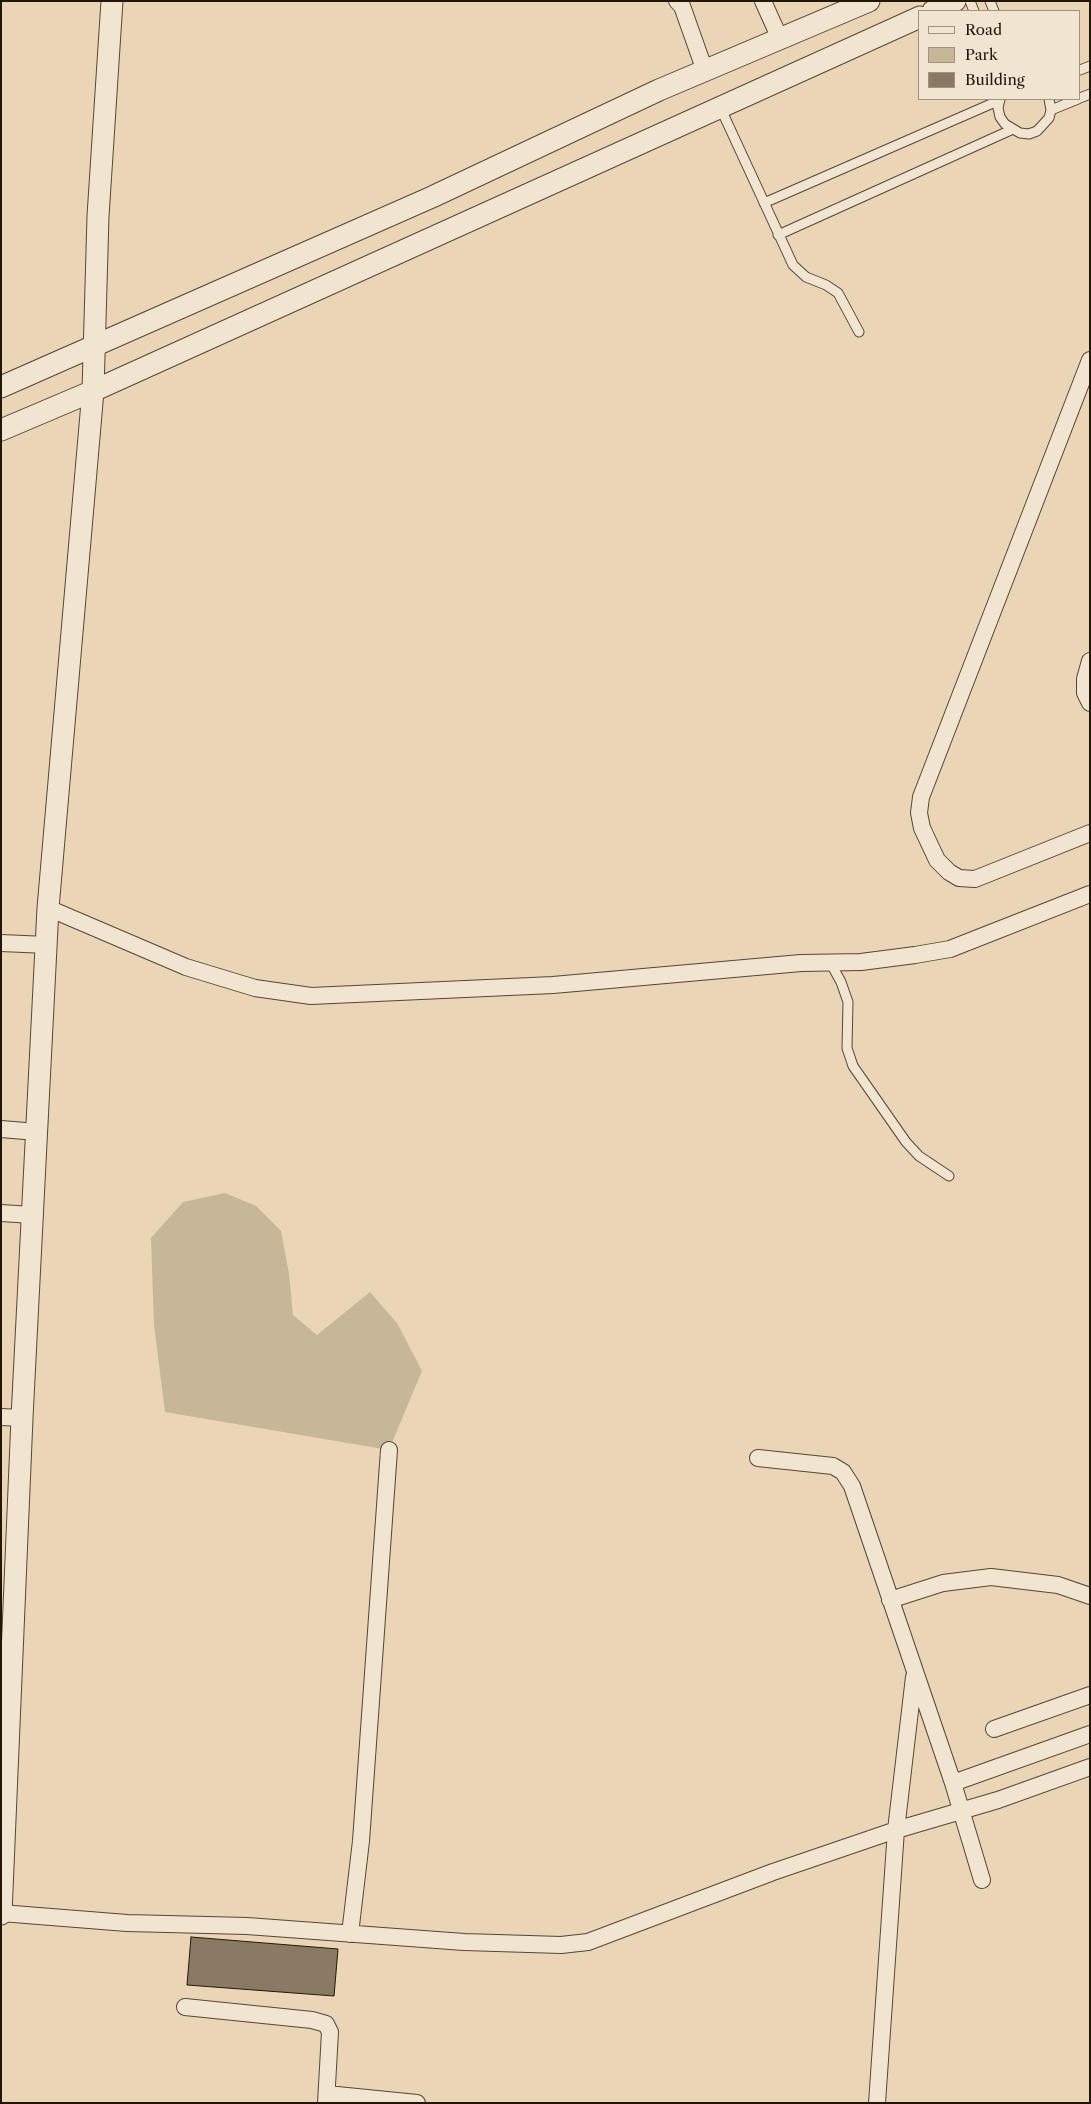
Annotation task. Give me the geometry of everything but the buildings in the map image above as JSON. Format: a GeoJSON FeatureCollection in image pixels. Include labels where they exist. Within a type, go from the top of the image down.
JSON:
{"type":"FeatureCollection","features":[{"type":"Feature","properties":{"kind":"street"},"geometry":{"type":"LineString","coordinates":[[112,1],[98,216],[93,391],[48,908],[32,1215],[12,1418],[1,1914],[128,1923],[247,1926],[350,1934],[562,1945],[588,1942],[773,1872],[896,1830],[962,1811],[1090,1767]]}},
{"type":"Feature","properties":{"kind":"street"},"geometry":{"type":"LineString","coordinates":[[677,1],[682,6],[705,71]]}},
{"type":"Feature","properties":{"kind":"street"},"geometry":{"type":"LineString","coordinates":[[763,1],[780,39]]}},
{"type":"Feature","properties":{"kind":"street"},"geometry":{"type":"LineString","coordinates":[[1,387],[432,196],[705,71],[869,1]]}},
{"type":"Feature","properties":{"kind":"street"},"geometry":{"type":"LineString","coordinates":[[935,10],[955,1]]}},
{"type":"Feature","properties":{"kind":"street"},"geometry":{"type":"LineString","coordinates":[[1,430],[93,391],[918,18]]}},
{"type":"Feature","properties":{"kind":"street"},"geometry":{"type":"LineString","coordinates":[[1090,360],[921,797],[919,812],[922,828],[937,860],[949,872],[959,878],[975,880],[1090,833]]}},
{"type":"Feature","properties":{"kind":"street"},"geometry":{"type":"LineString","coordinates":[[1090,661],[1085,679],[1085,693],[1090,702]]}},
{"type":"Feature","properties":{"kind":"street"},"geometry":{"type":"LineString","coordinates":[[48,908],[186,967],[255,988],[311,996],[553,985],[801,963],[861,962],[950,949],[1090,894]]}},
{"type":"Feature","properties":{"kind":"street"},"geometry":{"type":"LineString","coordinates":[[1,943],[47,945]]}},
{"type":"Feature","properties":{"kind":"street"},"geometry":{"type":"LineString","coordinates":[[1,1129],[37,1132]]}},
{"type":"Feature","properties":{"kind":"street"},"geometry":{"type":"LineString","coordinates":[[1,1213],[32,1215]]}},
{"type":"Feature","properties":{"kind":"street"},"geometry":{"type":"LineString","coordinates":[[350,1934],[361,1841],[389,1450]]}},
{"type":"Feature","properties":{"kind":"street"},"geometry":{"type":"LineString","coordinates":[[758,1458],[833,1466],[843,1472],[852,1486],[953,1783],[982,1880]]}},
{"type":"Feature","properties":{"kind":"street"},"geometry":{"type":"LineString","coordinates":[[890,1600],[943,1583],[991,1577],[1058,1585],[1090,1596]]}},
{"type":"Feature","properties":{"kind":"street"},"geometry":{"type":"LineString","coordinates":[[877,2103],[896,1830],[915,1672]]}},
{"type":"Feature","properties":{"kind":"street"},"geometry":{"type":"LineString","coordinates":[[994,1729],[1090,1695]]}},
{"type":"Feature","properties":{"kind":"street"},"geometry":{"type":"LineString","coordinates":[[953,1783],[1090,1734]]}},
{"type":"Feature","properties":{"kind":"street"},"geometry":{"type":"LineString","coordinates":[[185,2007],[312,2020],[326,2024],[330,2032],[327,2098],[417,2103]]}},
{"type":"Feature","properties":{"kind":"lane"},"geometry":{"type":"LineString","coordinates":[[764,202],[998,100]]}},
{"type":"Feature","properties":{"kind":"lane"},"geometry":{"type":"LineString","coordinates":[[1000,100],[1000,117],[1011,130],[1020,133],[1037,131],[1044,125],[1051,110],[1049,100]]}},
{"type":"Feature","properties":{"kind":"lane"},"geometry":{"type":"LineString","coordinates":[[1051,110],[1074,100]]}},
{"type":"Feature","properties":{"kind":"lane"},"geometry":{"type":"LineString","coordinates":[[720,107],[793,266],[798,272],[826,284],[838,293],[859,332]]}},
{"type":"Feature","properties":{"kind":"lane"},"geometry":{"type":"LineString","coordinates":[[778,235],[1011,130]]}},
{"type":"Feature","properties":{"kind":"lane"},"geometry":{"type":"LineString","coordinates":[[830,962],[841,982],[848,1002],[847,1048],[853,1066],[906,1142],[920,1156],[949,1176]]}},
{"type":"Feature","properties":{"kind":"green space"},"geometry":{"type":"Polygon","coordinates":[[[225,1193],[256,1206],[281,1231],[289,1274],[293,1315],[317,1335],[370,1292],[397,1323],[422,1371],[389,1450],[165,1412],[154,1325],[151,1238],[183,1202],[225,1193]]]}}]}
